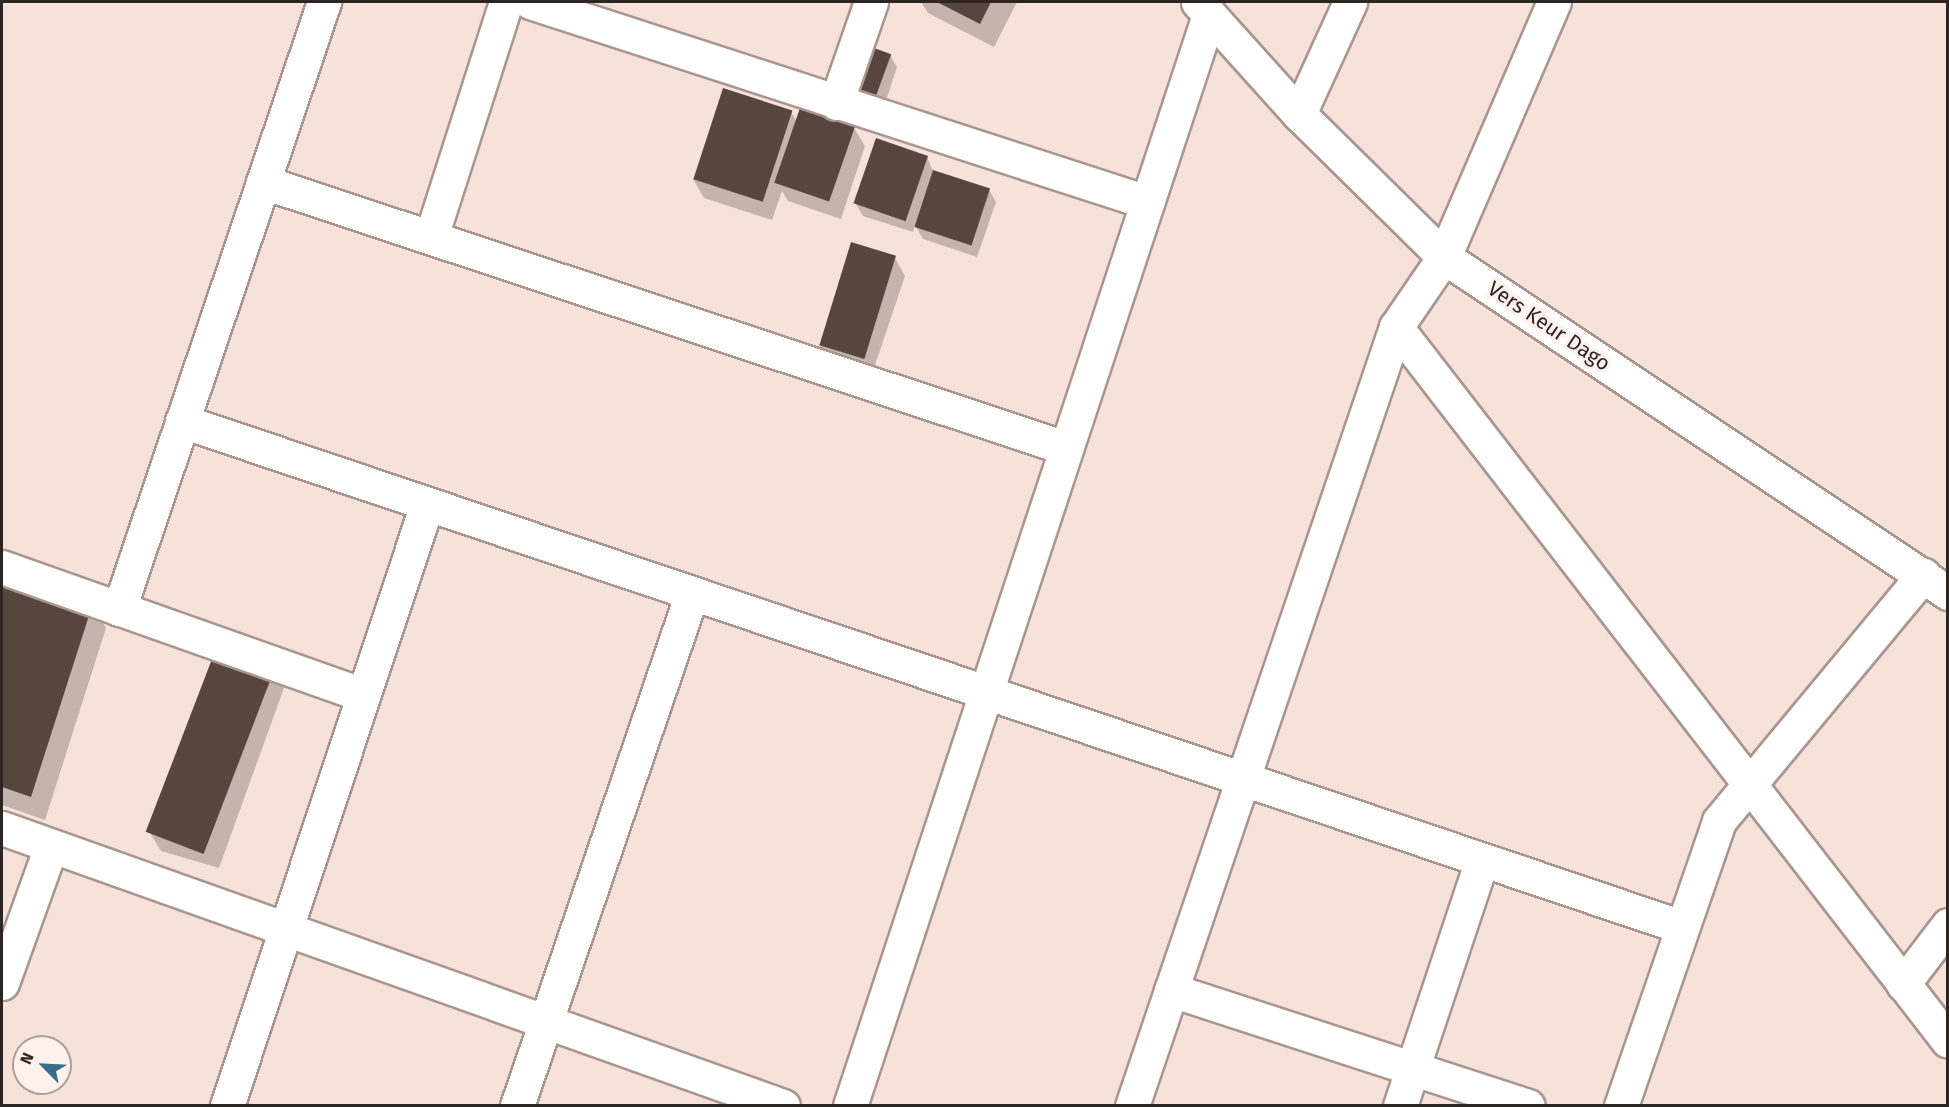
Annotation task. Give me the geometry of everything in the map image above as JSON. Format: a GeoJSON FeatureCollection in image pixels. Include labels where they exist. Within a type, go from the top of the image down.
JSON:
{"type":"FeatureCollection","features":[{"type":"Feature","properties":{"kind":"street"},"geometry":{"type":"LineString","coordinates":[[119,609],[324,2]]}},
{"type":"Feature","properties":{"kind":"street"},"geometry":{"type":"LineString","coordinates":[[431,237],[506,2]]}},
{"type":"Feature","properties":{"kind":"street"},"geometry":{"type":"LineString","coordinates":[[530,2],[1147,202]]}},
{"type":"Feature","properties":{"kind":"street"},"geometry":{"type":"LineString","coordinates":[[836,103],[871,2]]}},
{"type":"Feature","properties":{"kind":"street"},"geometry":{"type":"LineString","coordinates":[[1299,114],[1350,2]]}},
{"type":"Feature","properties":{"kind":"street"},"geometry":{"type":"LineString","coordinates":[[1132,1106],[1395,327],[1444,256],[1554,2]]}},
{"type":"Feature","properties":{"kind":"street"},"geometry":{"type":"LineString","coordinates":[[850,1106],[1147,202],[1204,8]]}},
{"type":"Feature","properties":{"kind":"street","name":"Vers Keur Dago"},"geometry":{"type":"LineString","coordinates":[[1204,8],[1299,114],[1444,256],[1935,584]]}},
{"type":"Feature","properties":{"kind":"street"},"geometry":{"type":"LineString","coordinates":[[263,182],[1066,448]]}},
{"type":"Feature","properties":{"kind":"street"},"geometry":{"type":"LineString","coordinates":[[1395,327],[1947,1041]]}},
{"type":"Feature","properties":{"kind":"street"},"geometry":{"type":"LineString","coordinates":[[182,422],[1682,927]]}},
{"type":"Feature","properties":{"kind":"street"},"geometry":{"type":"LineString","coordinates":[[227,1106],[427,504]]}},
{"type":"Feature","properties":{"kind":"street"},"geometry":{"type":"LineString","coordinates":[[2,567],[363,695]]}},
{"type":"Feature","properties":{"kind":"street"},"geometry":{"type":"LineString","coordinates":[[1621,1106],[1719,820],[1748,783],[1935,584]]}},
{"type":"Feature","properties":{"kind":"street"},"geometry":{"type":"LineString","coordinates":[[517,1106],[692,593]]}},
{"type":"Feature","properties":{"kind":"street"},"geometry":{"type":"LineString","coordinates":[[2,828],[783,1106]]}},
{"type":"Feature","properties":{"kind":"street"},"geometry":{"type":"LineString","coordinates":[[2,983],[51,846]]}},
{"type":"Feature","properties":{"kind":"street"},"geometry":{"type":"LineString","coordinates":[[1400,1106],[1482,860]]}},
{"type":"Feature","properties":{"kind":"street"},"geometry":{"type":"LineString","coordinates":[[1903,984],[1947,925]]}},
{"type":"Feature","properties":{"kind":"street"},"geometry":{"type":"LineString","coordinates":[[1171,990],[1528,1106]]}},
{"type":"Feature","properties":{"kind":"building"},"geometry":{"type":"Polygon","coordinates":[[[937,2],[991,2],[980,24],[937,2]]]}},
{"type":"Feature","properties":{"kind":"building"},"geometry":{"type":"Polygon","coordinates":[[[863,44],[891,54],[876,96],[848,85],[863,44]]]}},
{"type":"Feature","properties":{"kind":"building"},"geometry":{"type":"Polygon","coordinates":[[[723,88],[792,111],[763,202],[693,179],[723,88]]]}},
{"type":"Feature","properties":{"kind":"building"},"geometry":{"type":"Polygon","coordinates":[[[800,108],[855,127],[829,202],[774,183],[800,108]]]}},
{"type":"Feature","properties":{"kind":"building"},"geometry":{"type":"Polygon","coordinates":[[[876,138],[928,156],[906,221],[854,203],[876,138]]]}},
{"type":"Feature","properties":{"kind":"building"},"geometry":{"type":"Polygon","coordinates":[[[933,170],[990,189],[972,246],[914,227],[933,170]]]}},
{"type":"Feature","properties":{"kind":"building"},"geometry":{"type":"Polygon","coordinates":[[[851,242],[896,256],[864,359],[819,345],[851,242]]]}},
{"type":"Feature","properties":{"kind":"building"},"geometry":{"type":"Polygon","coordinates":[[[2,573],[93,603],[31,797],[2,787],[2,573]]]}},
{"type":"Feature","properties":{"kind":"building"},"geometry":{"type":"Polygon","coordinates":[[[217,646],[275,668],[204,854],[146,832],[217,646]]]}}]}
